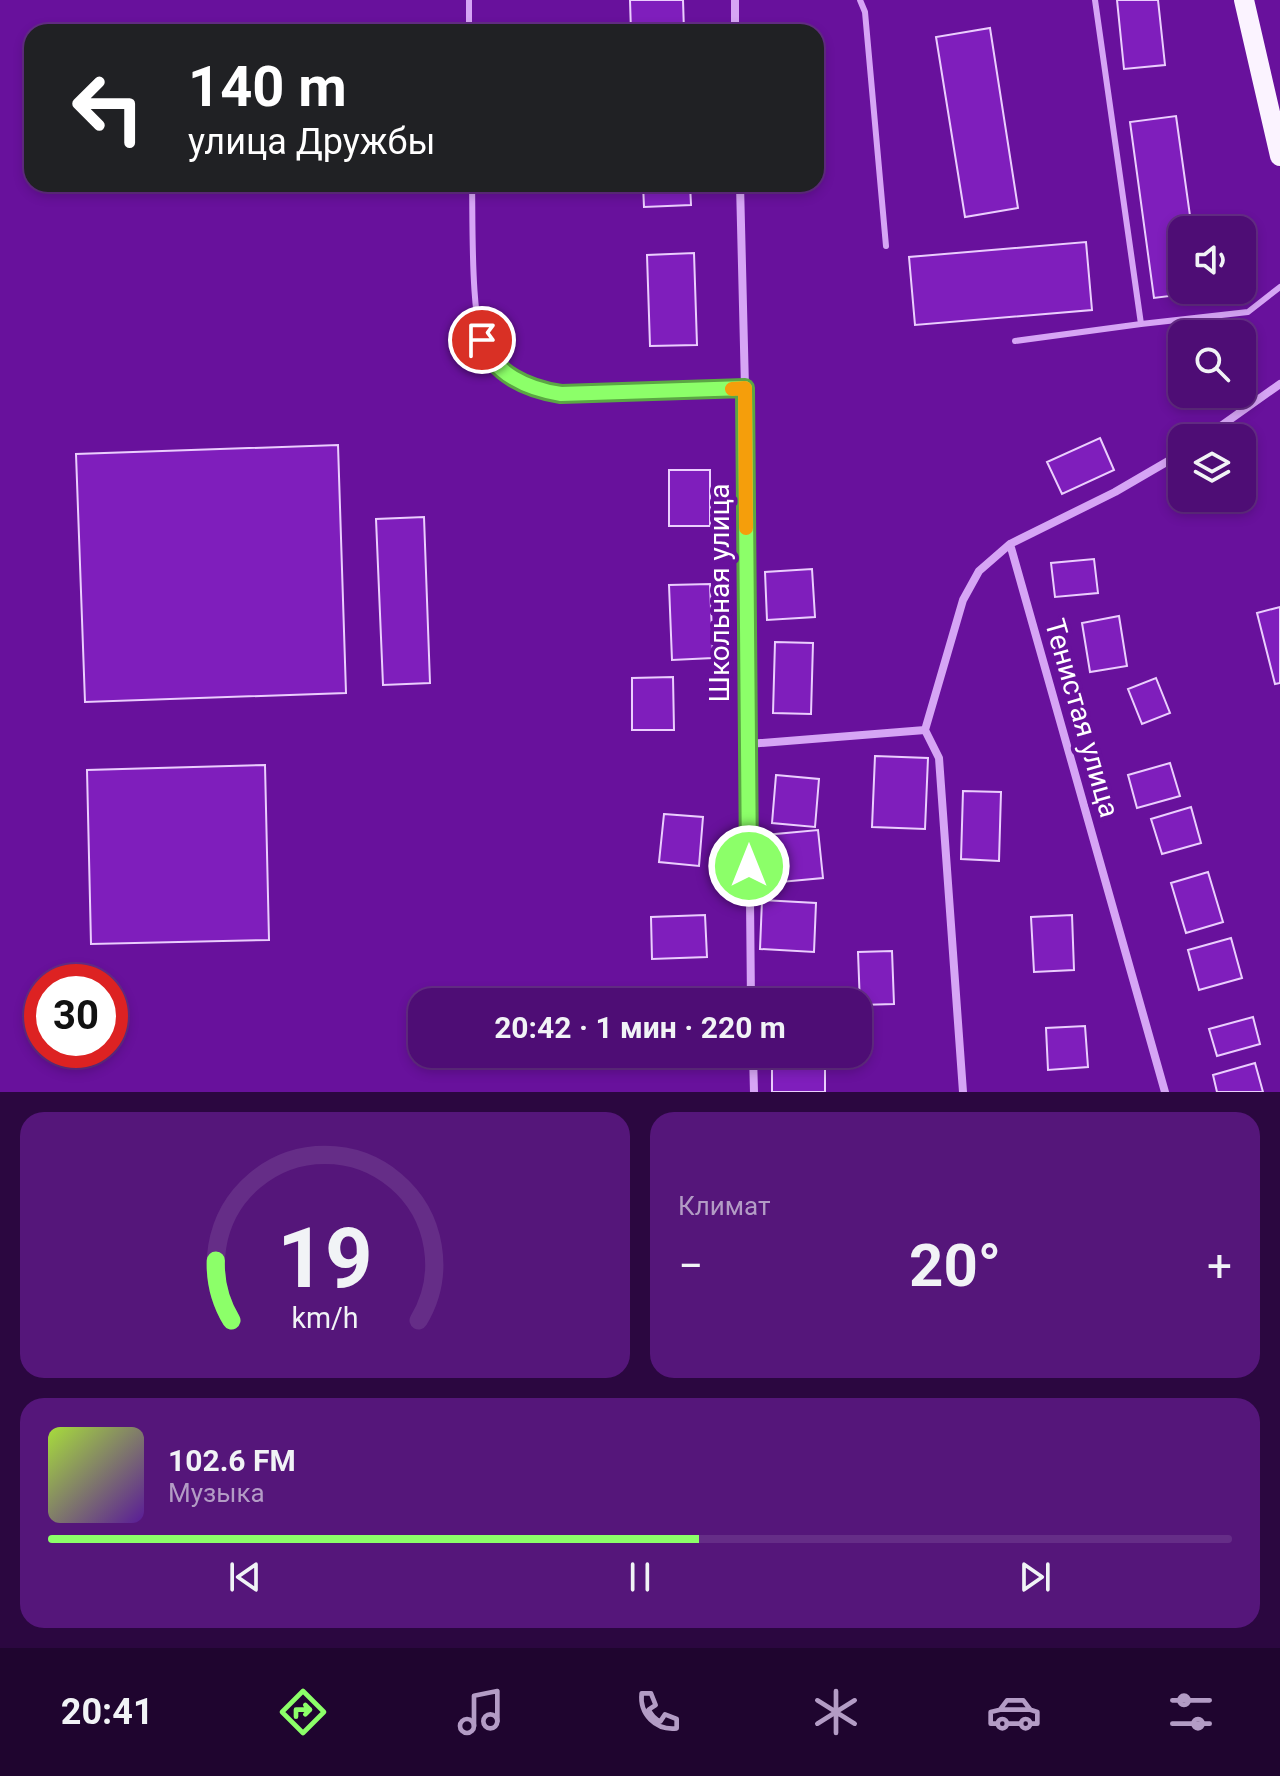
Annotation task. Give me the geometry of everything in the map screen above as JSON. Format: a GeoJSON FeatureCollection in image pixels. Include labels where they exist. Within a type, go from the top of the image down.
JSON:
{"type":"FeatureCollection","features":[{"type":"Feature","properties":{"kind":"main road"},"geometry":{"type":"LineString","coordinates":[[1244,0],[1280,156]]}},
{"type":"Feature","properties":{"kind":"street"},"geometry":{"type":"LineString","coordinates":[[735,0],[735,24]]}},
{"type":"Feature","properties":{"kind":"street","name":"Школьная улица"},"geometry":{"type":"LineString","coordinates":[[740,192],[751,988]]}},
{"type":"Feature","properties":{"kind":"street"},"geometry":{"type":"LineString","coordinates":[[1224,424],[1280,384]]}},
{"type":"Feature","properties":{"kind":"street"},"geometry":{"type":"LineString","coordinates":[[963,1092],[939,758],[925,730],[963,600],[979,571],[1010,544],[1115,492],[1168,461]]}},
{"type":"Feature","properties":{"kind":"street","name":"Тенистая улица"},"geometry":{"type":"LineString","coordinates":[[1010,544],[1165,1092]]}},
{"type":"Feature","properties":{"kind":"street"},"geometry":{"type":"LineString","coordinates":[[748,744],[925,730]]}},
{"type":"Feature","properties":{"kind":"street"},"geometry":{"type":"LineString","coordinates":[[753,1068],[754,1092]]}},
{"type":"Feature","properties":{"kind":"lane"},"geometry":{"type":"LineString","coordinates":[[469,0],[469,24]]}},
{"type":"Feature","properties":{"kind":"lane"},"geometry":{"type":"LineString","coordinates":[[860,0],[865,12],[886,246]]}},
{"type":"Feature","properties":{"kind":"lane"},"geometry":{"type":"LineString","coordinates":[[1095,0],[1141,324]]}},
{"type":"Feature","properties":{"kind":"lane"},"geometry":{"type":"LineString","coordinates":[[472,192],[477,324],[487,357],[507,374],[537,390],[561,394],[745,388]]}},
{"type":"Feature","properties":{"kind":"lane"},"geometry":{"type":"LineString","coordinates":[[1015,341],[1248,312],[1280,287]]}},
{"type":"Feature","properties":{"kind":"building"},"geometry":{"type":"Polygon","coordinates":[[[630,0],[683,0],[684,24],[631,24],[630,0]]]}},
{"type":"Feature","properties":{"kind":"building"},"geometry":{"type":"Polygon","coordinates":[[[1117,0],[1158,0],[1165,65],[1124,69],[1117,0]]]}},
{"type":"Feature","properties":{"kind":"building"},"geometry":{"type":"Polygon","coordinates":[[[990,28],[1018,208],[965,217],[936,37],[990,28]]]}},
{"type":"Feature","properties":{"kind":"building"},"geometry":{"type":"Polygon","coordinates":[[[1176,116],[1190,216],[1168,216],[1168,296],[1154,298],[1130,122],[1176,116]]]}},
{"type":"Feature","properties":{"kind":"building"},"geometry":{"type":"Polygon","coordinates":[[[643,192],[690,192],[691,205],[644,207],[643,192]]]}},
{"type":"Feature","properties":{"kind":"building"},"geometry":{"type":"Polygon","coordinates":[[[1086,242],[1092,310],[915,325],[909,257],[1086,242]]]}},
{"type":"Feature","properties":{"kind":"building"},"geometry":{"type":"Polygon","coordinates":[[[694,253],[697,345],[650,346],[647,255],[694,253]]]}},
{"type":"Feature","properties":{"kind":"building"},"geometry":{"type":"Polygon","coordinates":[[[1100,438],[1114,470],[1062,494],[1047,462],[1100,438]]]}},
{"type":"Feature","properties":{"kind":"building"},"geometry":{"type":"Polygon","coordinates":[[[338,445],[346,693],[85,702],[76,454],[338,445]]]}},
{"type":"Feature","properties":{"kind":"building"},"geometry":{"type":"Polygon","coordinates":[[[669,470],[710,470],[710,526],[669,526],[669,470]]]}},
{"type":"Feature","properties":{"kind":"building"},"geometry":{"type":"Polygon","coordinates":[[[424,517],[430,683],[383,685],[376,519],[424,517]]]}},
{"type":"Feature","properties":{"kind":"building"},"geometry":{"type":"Polygon","coordinates":[[[1094,559],[1098,593],[1055,597],[1051,563],[1094,559]]]}},
{"type":"Feature","properties":{"kind":"building"},"geometry":{"type":"Polygon","coordinates":[[[812,569],[815,617],[767,620],[765,572],[812,569]]]}},
{"type":"Feature","properties":{"kind":"building"},"geometry":{"type":"Polygon","coordinates":[[[710,584],[713,658],[672,660],[669,585],[710,584]]]}},
{"type":"Feature","properties":{"kind":"building"},"geometry":{"type":"Polygon","coordinates":[[[1280,607],[1280,683],[1275,684],[1257,613],[1280,607]]]}},
{"type":"Feature","properties":{"kind":"building"},"geometry":{"type":"Polygon","coordinates":[[[1119,616],[1127,666],[1090,672],[1082,623],[1119,616]]]}},
{"type":"Feature","properties":{"kind":"building"},"geometry":{"type":"Polygon","coordinates":[[[775,642],[813,643],[811,714],[773,713],[775,642]]]}},
{"type":"Feature","properties":{"kind":"building"},"geometry":{"type":"Polygon","coordinates":[[[673,677],[674,730],[632,730],[632,678],[673,677]]]}},
{"type":"Feature","properties":{"kind":"building"},"geometry":{"type":"Polygon","coordinates":[[[1156,678],[1170,713],[1142,724],[1128,689],[1156,678]]]}},
{"type":"Feature","properties":{"kind":"building"},"geometry":{"type":"Polygon","coordinates":[[[875,756],[928,758],[925,829],[872,827],[875,756]]]}},
{"type":"Feature","properties":{"kind":"building"},"geometry":{"type":"Polygon","coordinates":[[[1170,763],[1180,796],[1137,808],[1128,775],[1170,763]]]}},
{"type":"Feature","properties":{"kind":"building"},"geometry":{"type":"Polygon","coordinates":[[[265,765],[269,940],[91,944],[87,770],[265,765]]]}},
{"type":"Feature","properties":{"kind":"building"},"geometry":{"type":"Polygon","coordinates":[[[776,775],[819,779],[815,827],[772,823],[776,775]]]}},
{"type":"Feature","properties":{"kind":"building"},"geometry":{"type":"Polygon","coordinates":[[[963,791],[1001,792],[999,861],[961,859],[963,791]]]}},
{"type":"Feature","properties":{"kind":"building"},"geometry":{"type":"Polygon","coordinates":[[[1191,807],[1201,843],[1162,854],[1151,819],[1191,807]]]}},
{"type":"Feature","properties":{"kind":"building"},"geometry":{"type":"Polygon","coordinates":[[[664,814],[703,817],[699,866],[659,862],[664,814]]]}},
{"type":"Feature","properties":{"kind":"building"},"geometry":{"type":"Polygon","coordinates":[[[818,830],[823,878],[770,883],[765,835],[818,830]]]}},
{"type":"Feature","properties":{"kind":"building"},"geometry":{"type":"Polygon","coordinates":[[[1208,872],[1223,922],[1186,933],[1171,883],[1208,872]]]}},
{"type":"Feature","properties":{"kind":"building"},"geometry":{"type":"Polygon","coordinates":[[[762,900],[816,903],[814,952],[760,949],[762,900]]]}},
{"type":"Feature","properties":{"kind":"building"},"geometry":{"type":"Polygon","coordinates":[[[705,915],[707,957],[652,959],[651,917],[705,915]]]}},
{"type":"Feature","properties":{"kind":"building"},"geometry":{"type":"Polygon","coordinates":[[[1072,915],[1074,970],[1034,972],[1031,917],[1072,915]]]}},
{"type":"Feature","properties":{"kind":"building"},"geometry":{"type":"Polygon","coordinates":[[[1231,938],[1242,978],[1199,990],[1188,950],[1231,938]]]}},
{"type":"Feature","properties":{"kind":"building"},"geometry":{"type":"Polygon","coordinates":[[[892,951],[894,1004],[872,1005],[872,988],[859,988],[858,952],[892,951]]]}},
{"type":"Feature","properties":{"kind":"building"},"geometry":{"type":"Polygon","coordinates":[[[1253,1017],[1260,1044],[1217,1056],[1209,1029],[1253,1017]]]}},
{"type":"Feature","properties":{"kind":"building"},"geometry":{"type":"Polygon","coordinates":[[[1085,1026],[1088,1067],[1048,1070],[1046,1028],[1085,1026]]]}},
{"type":"Feature","properties":{"kind":"building"},"geometry":{"type":"Polygon","coordinates":[[[1255,1063],[1263,1092],[1217,1092],[1213,1075],[1255,1063]]]}},
{"type":"Feature","properties":{"kind":"building"},"geometry":{"type":"Polygon","coordinates":[[[772,1068],[825,1068],[825,1092],[772,1092],[772,1068]]]}},
{"type":"Feature","properties":{"kind":"slow traffic"},"geometry":{"type":"LineString","coordinates":[[732,389],[745,388],[746,528]]}},
{"type":"Feature","properties":{"kind":"route"},"geometry":{"type":"LineString","coordinates":[[482,340],[487,357],[507,374],[537,390],[561,394],[745,388],[749,866]]}}]}
